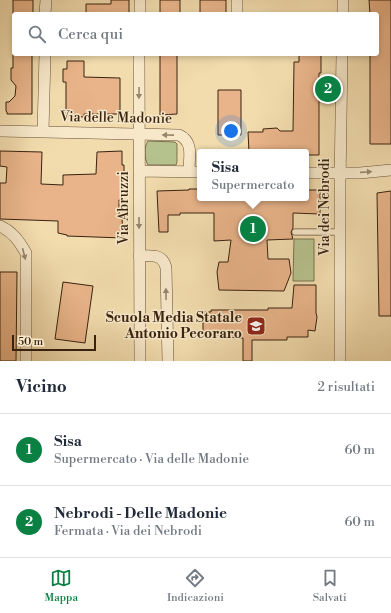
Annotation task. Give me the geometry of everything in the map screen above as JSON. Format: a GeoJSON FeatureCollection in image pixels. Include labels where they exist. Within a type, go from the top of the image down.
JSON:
{"type":"FeatureCollection","features":[{"type":"Feature","properties":{"kind":"street"},"geometry":{"type":"LineString","coordinates":[[45,12],[46,0]]}},
{"type":"Feature","properties":{"kind":"street"},"geometry":{"type":"LineString","coordinates":[[140,0],[140,12]]}},
{"type":"Feature","properties":{"kind":"street"},"geometry":{"type":"LineString","coordinates":[[237,0],[237,12]]}},
{"type":"Feature","properties":{"kind":"street"},"geometry":{"type":"LineString","coordinates":[[342,12],[343,0]]}},
{"type":"Feature","properties":{"kind":"street"},"geometry":{"type":"LineString","coordinates":[[43,132],[45,56]]}},
{"type":"Feature","properties":{"kind":"street","name":"Via Abruzzi"},"geometry":{"type":"LineString","coordinates":[[139,56],[140,361]]}},
{"type":"Feature","properties":{"kind":"street","name":"Via dei Nebrodi"},"geometry":{"type":"LineString","coordinates":[[340,361],[340,173],[342,56]]}},
{"type":"Feature","properties":{"kind":"street","name":"Via delle Madonie"},"geometry":{"type":"LineString","coordinates":[[0,131],[179,135],[188,141],[195,171]]}},
{"type":"Feature","properties":{"kind":"street"},"geometry":{"type":"LineString","coordinates":[[309,173],[391,170]]}},
{"type":"Feature","properties":{"kind":"street"},"geometry":{"type":"LineString","coordinates":[[139,171],[195,171]]}},
{"type":"Feature","properties":{"kind":"street"},"geometry":{"type":"LineString","coordinates":[[0,226],[10,231],[20,241],[26,253],[26,361]]}},
{"type":"Feature","properties":{"kind":"street"},"geometry":{"type":"LineString","coordinates":[[139,256],[154,256],[161,258],[166,268],[168,361]]}},
{"type":"Feature","properties":{"kind":"lane"},"geometry":{"type":"LineString","coordinates":[[295,232],[340,232]]}},
{"type":"Feature","properties":{"kind":"green space"},"geometry":{"type":"Polygon","coordinates":[[[148,141],[175,142],[177,144],[176,165],[148,165],[145,153],[148,141]]]}},
{"type":"Feature","properties":{"kind":"green space"},"geometry":{"type":"Polygon","coordinates":[[[294,239],[314,239],[314,281],[293,281],[294,239]]]}},
{"type":"Feature","properties":{"kind":"building"},"geometry":{"type":"Polygon","coordinates":[[[13,0],[33,0],[33,12],[13,12],[13,0]]]}},
{"type":"Feature","properties":{"kind":"building"},"geometry":{"type":"Polygon","coordinates":[[[111,0],[129,0],[129,12],[86,12],[86,4],[111,4],[111,0]]]}},
{"type":"Feature","properties":{"kind":"building"},"geometry":{"type":"Polygon","coordinates":[[[160,0],[180,0],[180,12],[160,12],[160,0]]]}},
{"type":"Feature","properties":{"kind":"building"},"geometry":{"type":"Polygon","coordinates":[[[200,0],[226,0],[226,12],[200,12],[200,0]]]}},
{"type":"Feature","properties":{"kind":"building"},"geometry":{"type":"Polygon","coordinates":[[[369,0],[391,0],[391,144],[370,144],[370,56],[379,56],[379,12],[370,12],[369,0]]]}},
{"type":"Feature","properties":{"kind":"building"},"geometry":{"type":"Polygon","coordinates":[[[13,56],[32,56],[32,114],[7,114],[6,102],[9,102],[15,96],[16,86],[11,80],[11,68],[13,68],[13,56]]]}},
{"type":"Feature","properties":{"kind":"building"},"geometry":{"type":"Polygon","coordinates":[[[160,56],[177,56],[177,114],[160,115],[160,56]]]}},
{"type":"Feature","properties":{"kind":"building"},"geometry":{"type":"Polygon","coordinates":[[[299,56],[321,56],[321,73],[319,73],[319,155],[309,155],[309,149],[249,149],[248,132],[263,132],[263,129],[277,128],[280,131],[293,131],[294,62],[299,62],[299,56]]]}},
{"type":"Feature","properties":{"kind":"building"},"geometry":{"type":"Polygon","coordinates":[[[67,61],[84,61],[84,77],[120,78],[120,114],[84,114],[84,117],[66,116],[66,82],[63,82],[63,69],[67,69],[67,61]]]}},
{"type":"Feature","properties":{"kind":"building"},"geometry":{"type":"Polygon","coordinates":[[[218,90],[241,90],[241,135],[218,135],[218,90]]]}},
{"type":"Feature","properties":{"kind":"building"},"geometry":{"type":"Polygon","coordinates":[[[0,151],[42,152],[41,184],[63,185],[63,175],[96,174],[97,152],[122,151],[124,186],[122,186],[122,200],[119,200],[119,216],[122,217],[123,238],[67,236],[58,233],[58,221],[0,219],[0,183],[6,183],[7,167],[0,166],[0,151]]]}},
{"type":"Feature","properties":{"kind":"building"},"geometry":{"type":"Polygon","coordinates":[[[197,189],[197,201],[309,201],[309,190],[320,190],[320,214],[293,213],[293,228],[291,232],[293,239],[267,240],[268,259],[289,259],[291,273],[284,291],[219,290],[217,272],[219,262],[228,262],[231,240],[214,241],[214,213],[180,213],[180,215],[168,215],[168,232],[159,232],[157,191],[197,189]]]}},
{"type":"Feature","properties":{"kind":"building"},"geometry":{"type":"Polygon","coordinates":[[[391,191],[391,316],[379,316],[377,193],[391,191]]]}},
{"type":"Feature","properties":{"kind":"building"},"geometry":{"type":"Polygon","coordinates":[[[0,272],[17,272],[16,361],[0,361],[0,272]]]}},
{"type":"Feature","properties":{"kind":"building"},"geometry":{"type":"Polygon","coordinates":[[[63,282],[93,286],[85,343],[55,339],[63,282]]]}},
{"type":"Feature","properties":{"kind":"building"},"geometry":{"type":"Polygon","coordinates":[[[294,285],[316,285],[317,317],[315,331],[308,330],[308,337],[287,337],[287,340],[252,340],[252,361],[243,361],[243,338],[203,334],[203,312],[211,312],[211,310],[268,310],[268,308],[292,308],[294,285]]]}},
{"type":"Feature","properties":{"kind":"place","name":"Nebrodi - Delle Madonie"},"geometry":{"type":"Point","coordinates":[328,89]}},
{"type":"Feature","properties":{"kind":"place","name":"Sisa"},"geometry":{"type":"Point","coordinates":[253,229]}},
{"type":"Feature","properties":{"kind":"place","name":"Scuola Media Statale Antonio Pecoraro"},"geometry":{"type":"Point","coordinates":[256,326]}}]}
